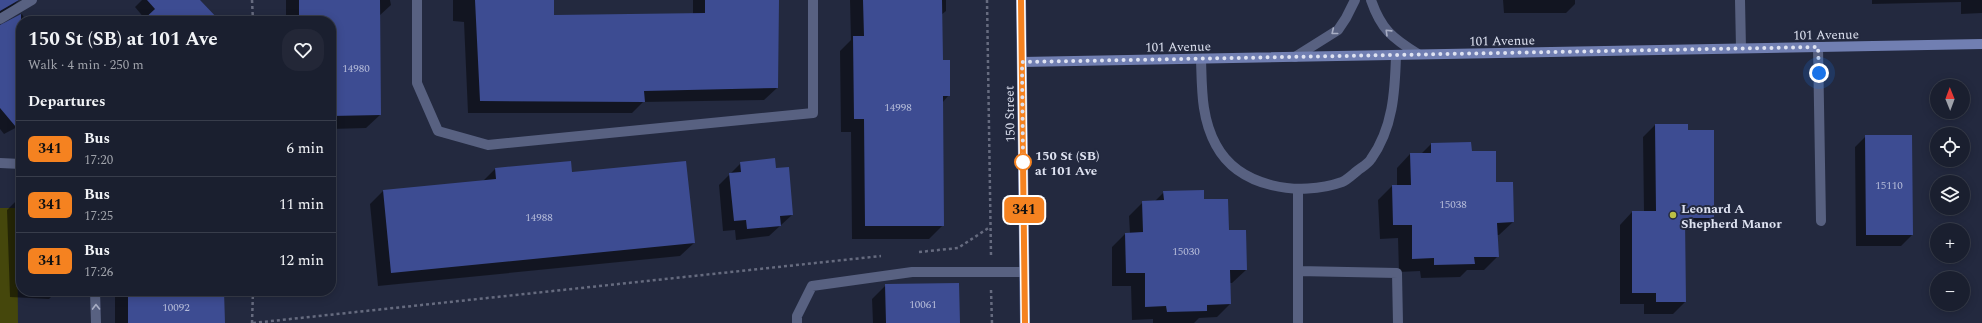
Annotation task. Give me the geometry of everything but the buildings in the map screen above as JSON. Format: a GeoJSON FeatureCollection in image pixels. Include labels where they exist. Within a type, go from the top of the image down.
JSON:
{"type":"FeatureCollection","features":[{"type":"Feature","properties":{"kind":"street","name":"150 Street"},"geometry":{"type":"LineString","coordinates":[[1021,0],[1025,323]]}},
{"type":"Feature","properties":{"kind":"street","name":"101 Avenue"},"geometry":{"type":"LineString","coordinates":[[1022,62],[1982,44]]}},
{"type":"Feature","properties":{"kind":"lane"},"geometry":{"type":"LineString","coordinates":[[0,20],[32,0]]}},
{"type":"Feature","properties":{"kind":"lane"},"geometry":{"type":"LineString","coordinates":[[417,0],[417,83],[438,131],[488,145],[813,113],[813,0]]}},
{"type":"Feature","properties":{"kind":"lane"},"geometry":{"type":"LineString","coordinates":[[1295,57],[1338,30],[1355,0]]}},
{"type":"Feature","properties":{"kind":"lane"},"geometry":{"type":"LineString","coordinates":[[1371,0],[1377,17],[1385,30],[1403,45],[1418,54]]}},
{"type":"Feature","properties":{"kind":"lane"},"geometry":{"type":"LineString","coordinates":[[1740,0],[1740,48]]}},
{"type":"Feature","properties":{"kind":"lane"},"geometry":{"type":"LineString","coordinates":[[1818,47],[1821,221]]}},
{"type":"Feature","properties":{"kind":"lane"},"geometry":{"type":"LineString","coordinates":[[1201,59],[1202,98],[1206,119],[1216,145],[1232,165],[1258,181],[1288,189],[1315,189],[1344,181],[1370,161],[1384,139],[1395,84],[1396,55]]}},
{"type":"Feature","properties":{"kind":"lane"},"geometry":{"type":"LineString","coordinates":[[0,163],[16,164]]}},
{"type":"Feature","properties":{"kind":"lane"},"geometry":{"type":"LineString","coordinates":[[1298,189],[1298,323]]}},
{"type":"Feature","properties":{"kind":"lane"},"geometry":{"type":"LineString","coordinates":[[1298,271],[1397,272],[1398,323]]}},
{"type":"Feature","properties":{"kind":"lane"},"geometry":{"type":"LineString","coordinates":[[797,323],[797,316],[812,286],[912,272],[1024,272]]}},
{"type":"Feature","properties":{"kind":"lane"},"geometry":{"type":"LineString","coordinates":[[95,296],[96,323]]}},
{"type":"Feature","properties":{"kind":"path"},"geometry":{"type":"LineString","coordinates":[[252,0],[253,16]]}},
{"type":"Feature","properties":{"kind":"path"},"geometry":{"type":"LineString","coordinates":[[987,0],[992,323]]}},
{"type":"Feature","properties":{"kind":"path"},"geometry":{"type":"LineString","coordinates":[[918,252],[958,248],[990,227]]}},
{"type":"Feature","properties":{"kind":"path"},"geometry":{"type":"LineString","coordinates":[[253,296],[252,323],[887,256]]}},
{"type":"Feature","properties":{"kind":"shaded area"},"geometry":{"type":"Polygon","coordinates":[[[0,208],[16,208],[16,296],[18,296],[18,323],[0,323],[0,208]]]}},
{"type":"Feature","properties":{"kind":"bus line","name":"341"},"geometry":{"type":"LineString","coordinates":[[1021,0],[1025,323]]}},
{"type":"Feature","properties":{"kind":"place","name":"150 St (SB) at 101 Ave"},"geometry":{"type":"Point","coordinates":[1023,162]}},
{"type":"Feature","properties":{"kind":"place","name":"Leonard A Shepherd Manor"},"geometry":{"type":"Point","coordinates":[1673,215]}},
{"type":"Feature","properties":{"kind":"route"},"geometry":{"type":"LineString","coordinates":[[1023,162],[1022,62],[1818,47],[1819,73]]}}]}
